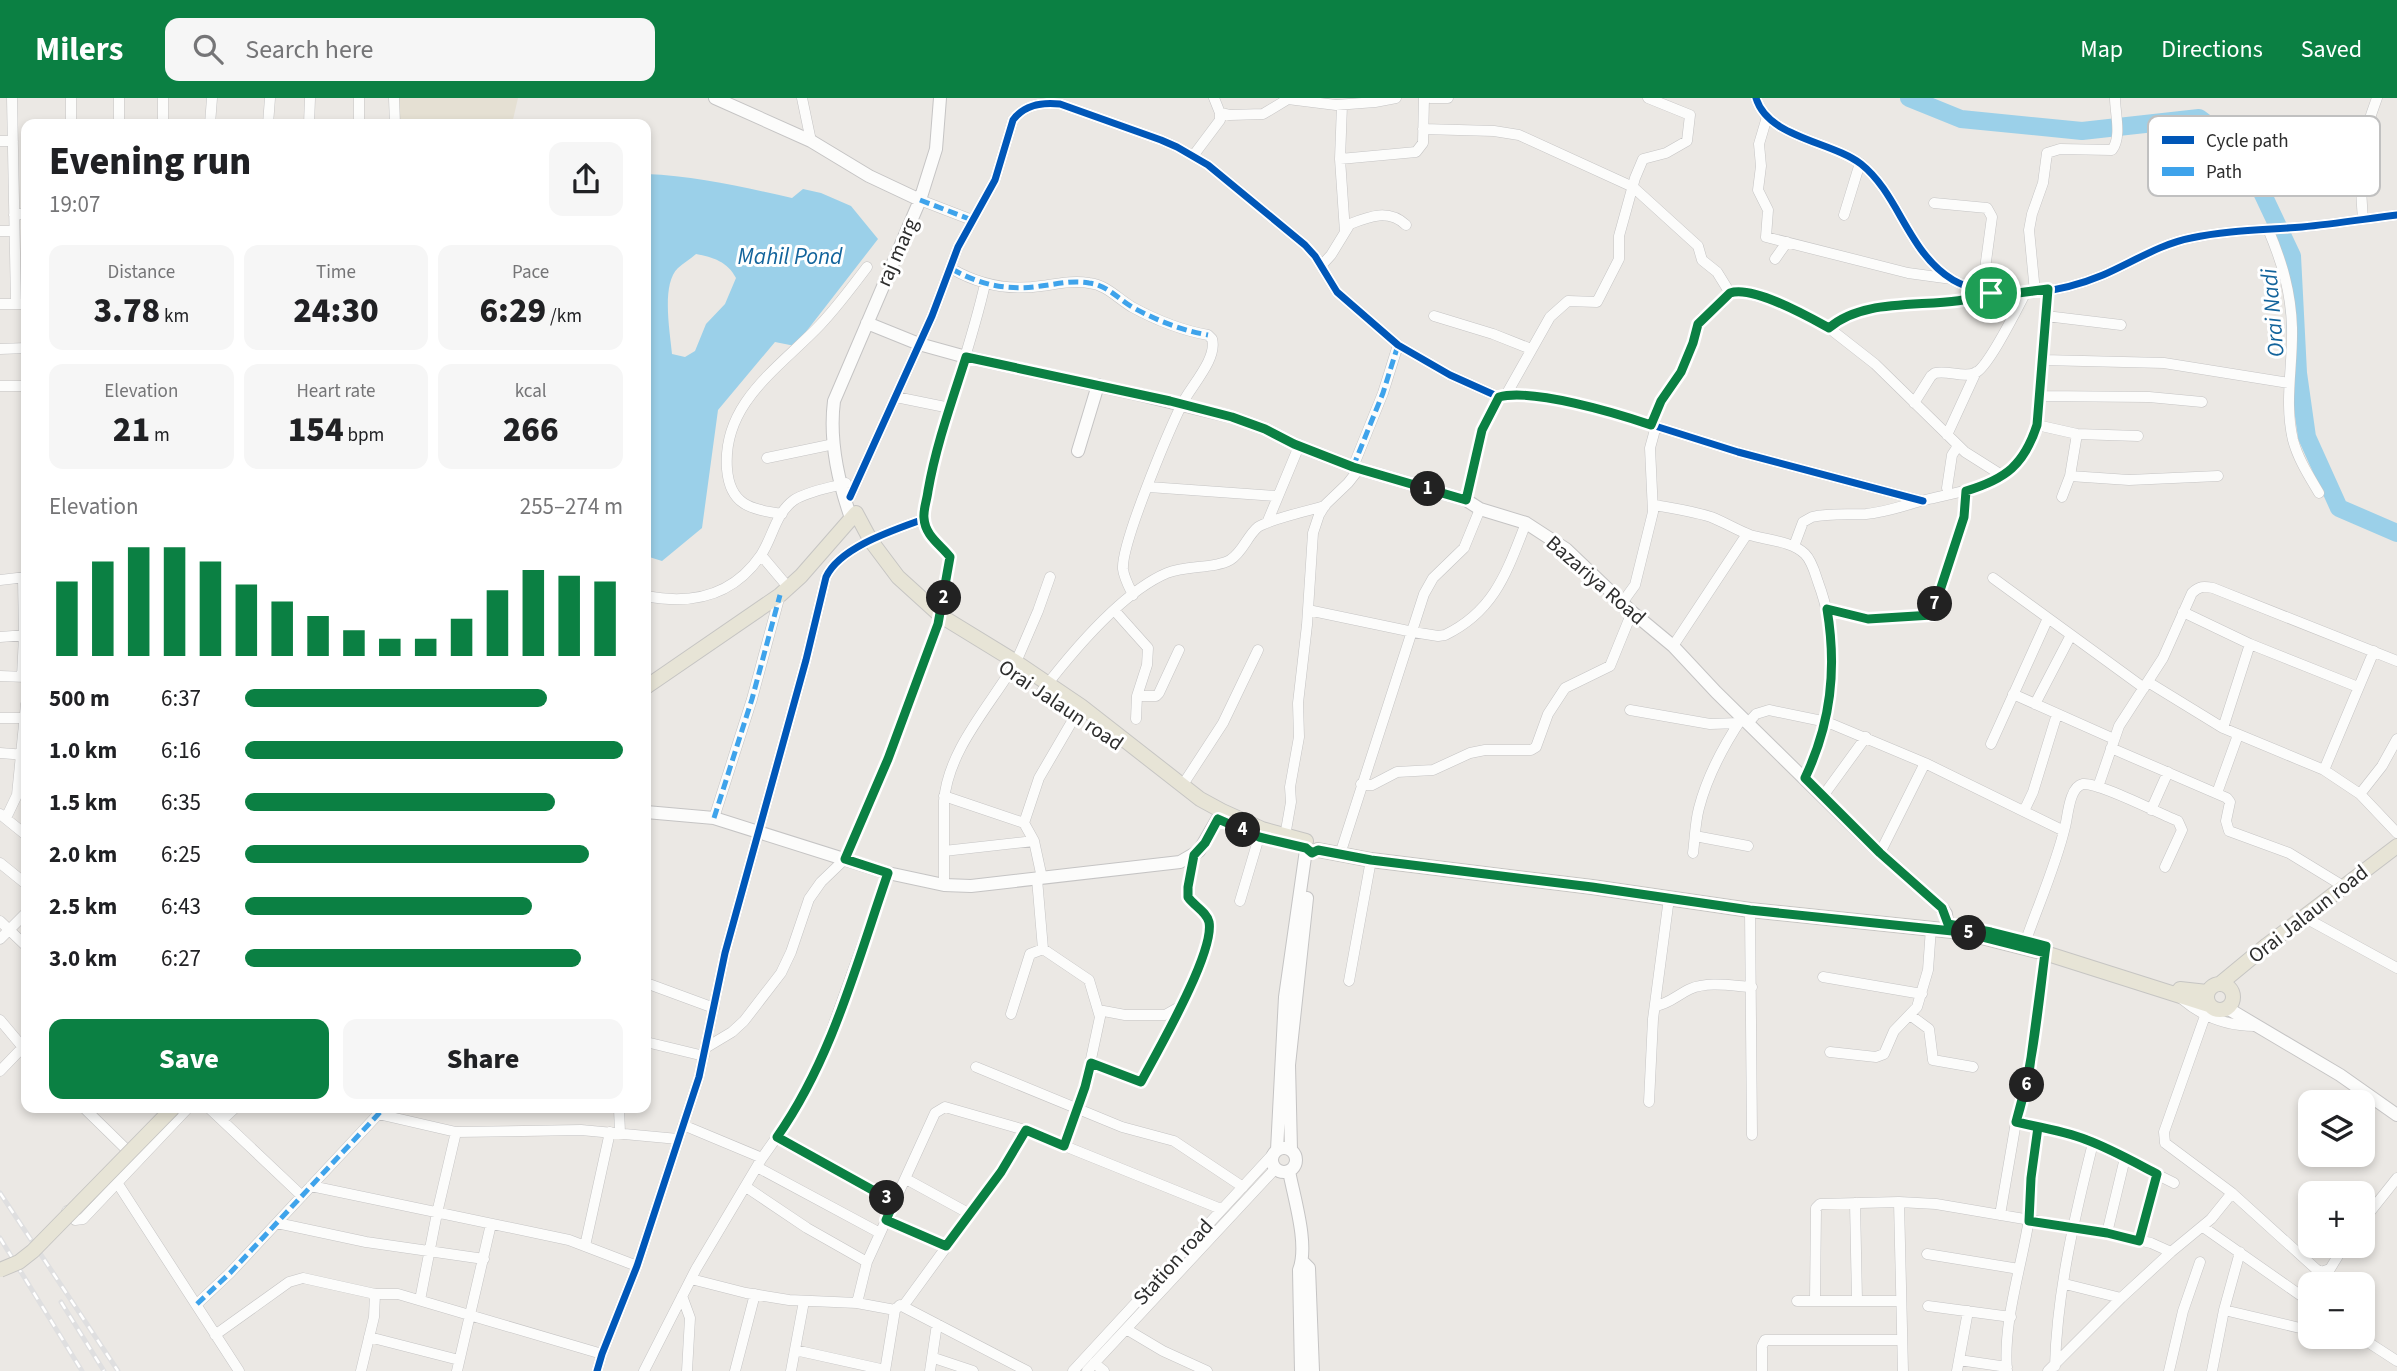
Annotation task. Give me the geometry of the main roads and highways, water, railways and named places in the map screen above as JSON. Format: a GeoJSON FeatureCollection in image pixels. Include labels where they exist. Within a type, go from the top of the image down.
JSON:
{"type":"FeatureCollection","features":[{"type":"Feature","properties":{"kind":"main road","name":"Orai Jalaun road"},"geometry":{"type":"LineString","coordinates":[[651,684],[784,591],[853,515],[868,543],[939,620],[1078,709],[1220,815],[1259,837],[1371,860],[1750,910],[1931,929],[1948,927],[2046,950],[2220,1010],[2227,1008],[2232,1001],[2226,986]]}},
{"type":"Feature","properties":{"kind":"main road","name":"Orai Jalaun road"},"geometry":{"type":"LineString","coordinates":[[1129,747],[1194,804],[1311,847]]}},
{"type":"Feature","properties":{"kind":"main road","name":"Orai Jalaun road"},"geometry":{"type":"LineString","coordinates":[[2226,986],[2343,886],[2397,846]]}},
{"type":"Feature","properties":{"kind":"main road"},"geometry":{"type":"LineString","coordinates":[[1311,847],[1342,848],[1689,892],[2026,940],[2046,950],[2188,991],[2207,1004]]}},
{"type":"Feature","properties":{"kind":"main road","name":"Orai Jalaun road"},"geometry":{"type":"LineString","coordinates":[[2207,1004],[2213,985],[2226,986],[2397,854]]}},
{"type":"Feature","properties":{"kind":"main road"},"geometry":{"type":"LineString","coordinates":[[0,1270],[19,1262],[33,1251],[168,1113]]}},
{"type":"Feature","properties":{"kind":"water","name":"Mahil Pond"},"geometry":{"type":"Polygon","coordinates":[[[651,174],[737,186],[792,198],[803,189],[821,193],[851,206],[878,239],[795,346],[775,342],[718,410],[702,528],[662,561],[651,558],[651,174]],[[696,254],[673,275],[668,296],[672,354],[685,357],[695,351],[706,324],[725,304],[736,278],[724,264],[696,254]]]}},
{"type":"Feature","properties":{"kind":"waterway","name":"Orai Nadi"},"geometry":{"type":"LineString","coordinates":[[1909,98],[1961,119],[2082,131],[2148,124]]}},
{"type":"Feature","properties":{"kind":"waterway","name":"Orai Nadi"},"geometry":{"type":"LineString","coordinates":[[2264,196],[2292,256],[2298,373],[2307,437],[2339,508],[2397,533]]}},
{"type":"Feature","properties":{"kind":"railway"},"geometry":{"type":"LineString","coordinates":[[0,1193],[118,1371]]}},
{"type":"Feature","properties":{"kind":"railway"},"geometry":{"type":"LineString","coordinates":[[0,1238],[82,1371]]}},
{"type":"Feature","properties":{"kind":"railway"},"geometry":{"type":"LineString","coordinates":[[61,1302],[104,1371]]}}]}
